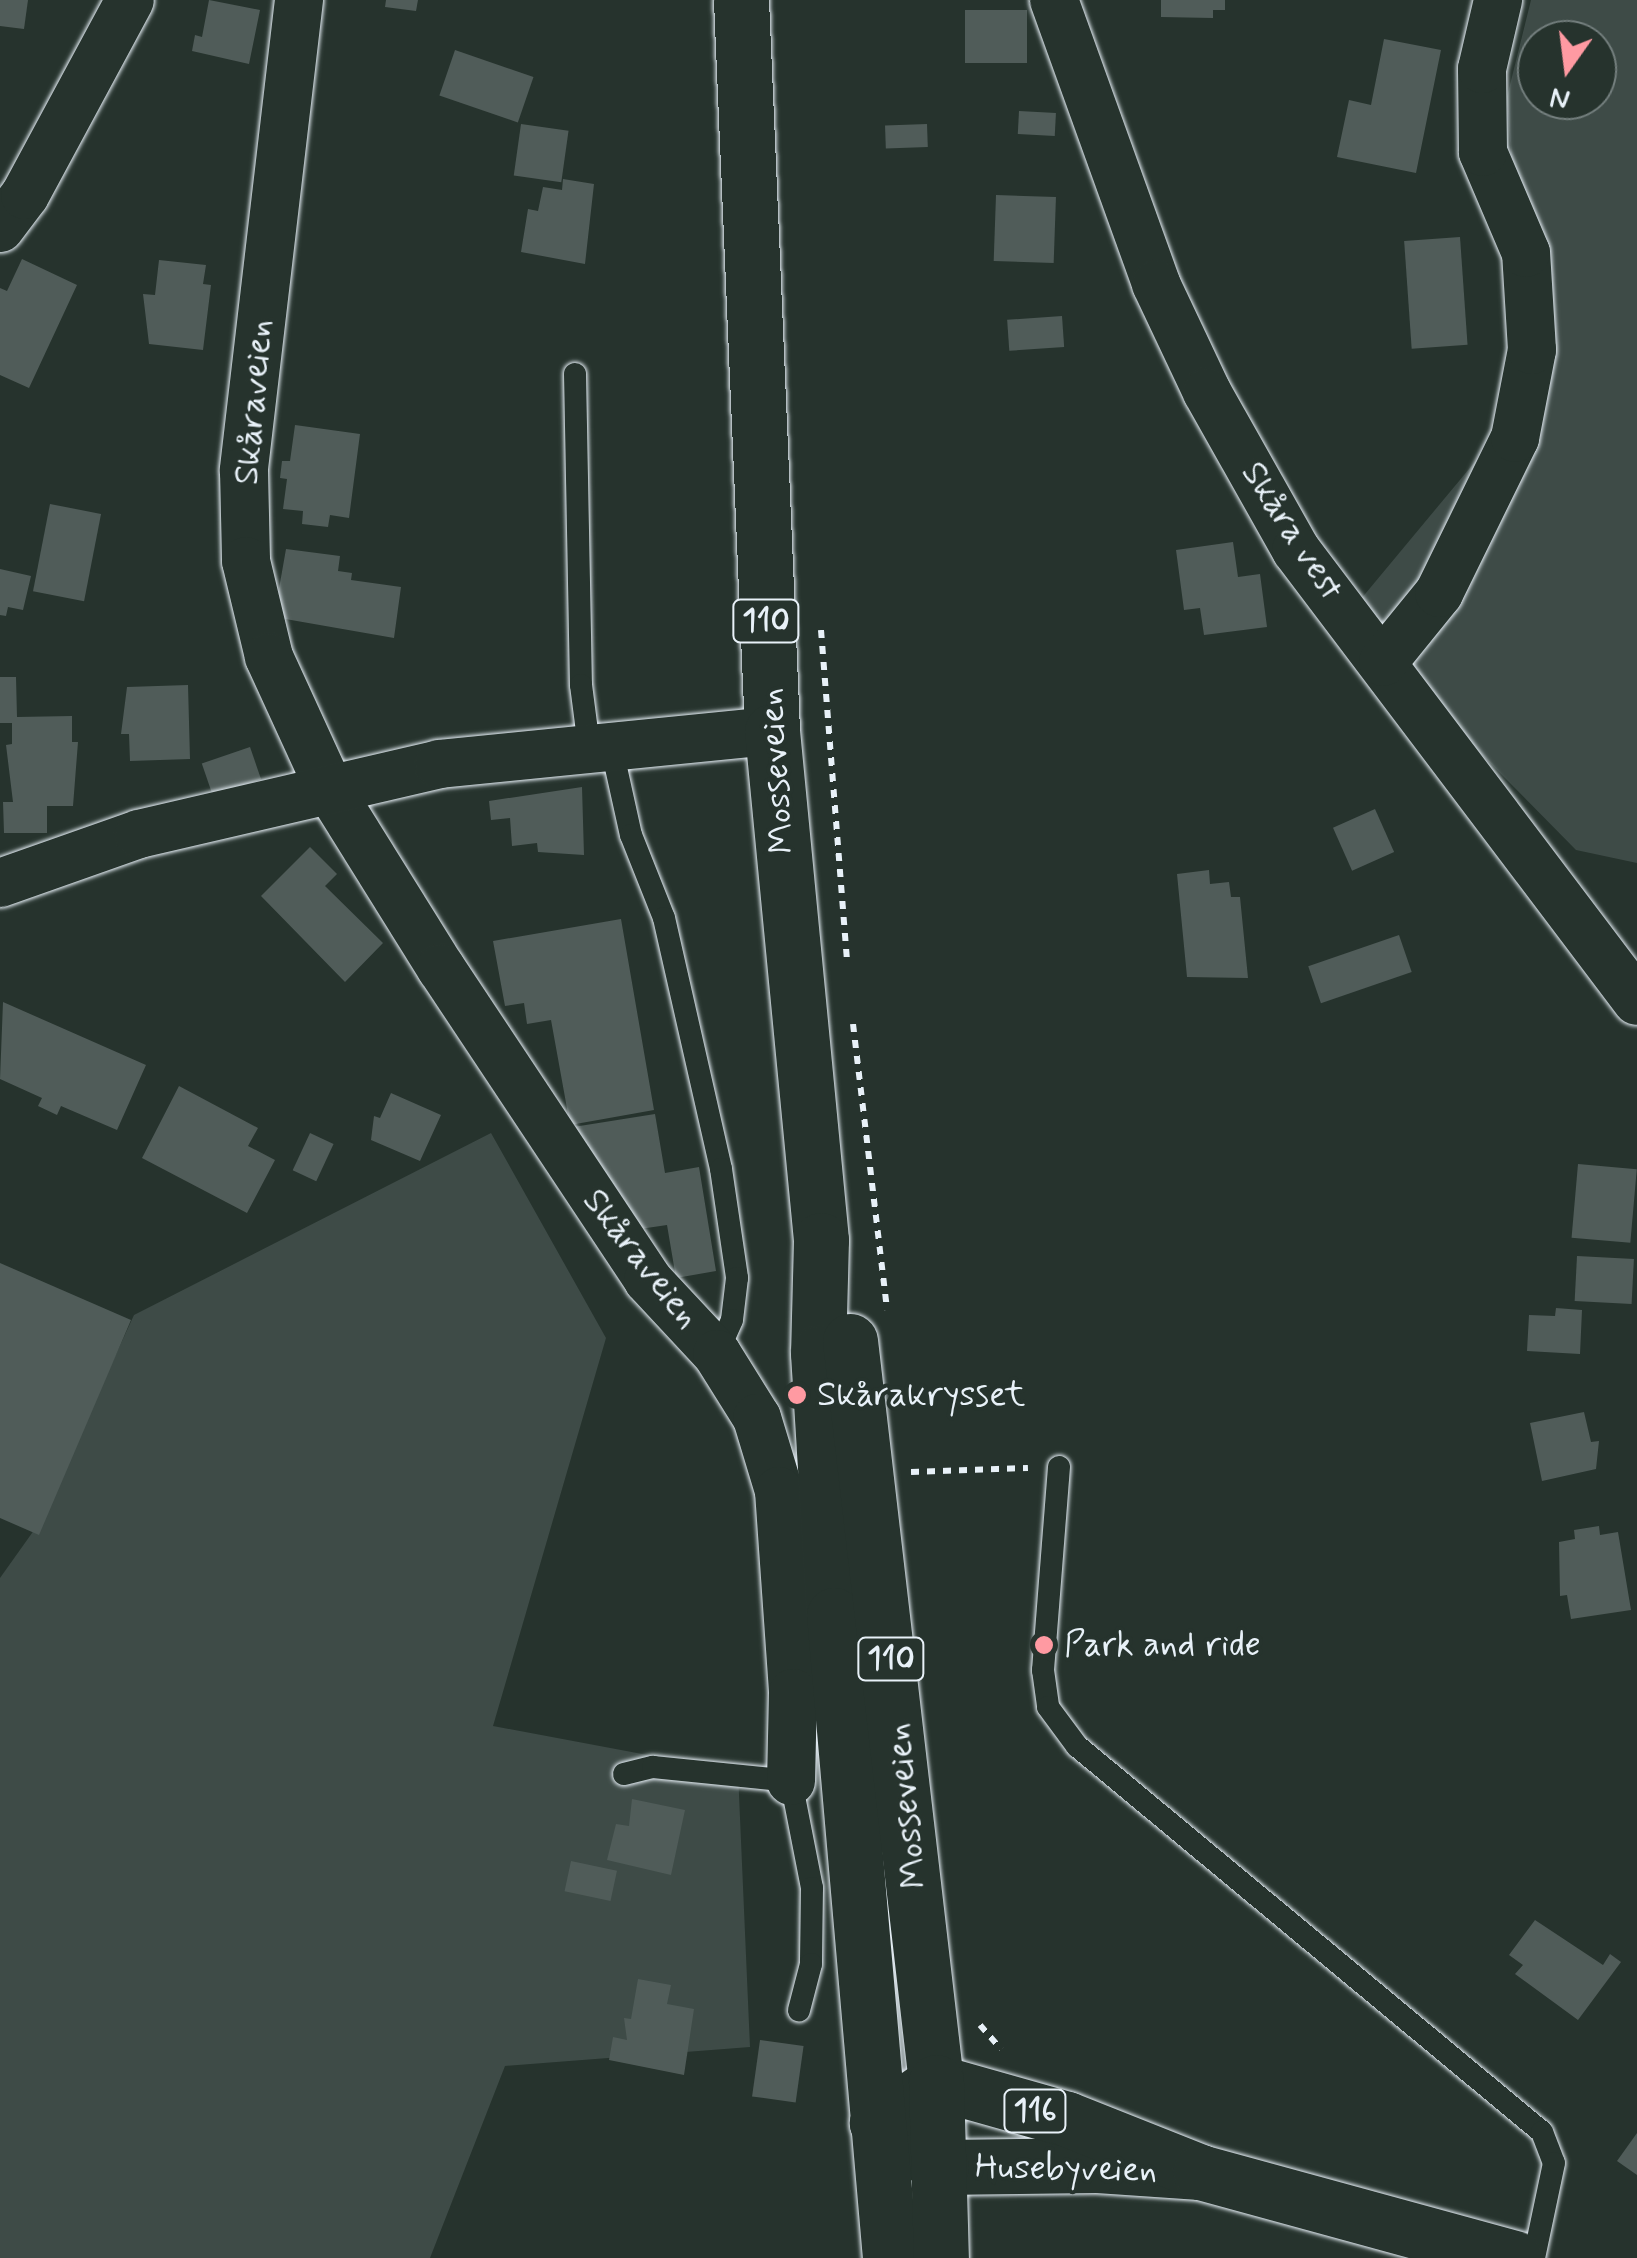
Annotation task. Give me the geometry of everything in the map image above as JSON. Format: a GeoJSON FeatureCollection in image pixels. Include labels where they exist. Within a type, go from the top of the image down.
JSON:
{"type":"FeatureCollection","features":[{"type":"Feature","properties":{"kind":"main road","name":"Mosseveien"},"geometry":{"type":"LineString","coordinates":[[740,0],[772,731],[821,1240],[818,1352],[834,1615],[890,2258]]}},
{"type":"Feature","properties":{"kind":"main road","name":"Mosseveien"},"geometry":{"type":"LineString","coordinates":[[821,1240],[852,1346],[936,2082],[941,2258]]}},
{"type":"Feature","properties":{"kind":"main road"},"geometry":{"type":"LineString","coordinates":[[877,2123],[936,2082]]}},
{"type":"Feature","properties":{"kind":"main road","name":"Husebyveien"},"geometry":{"type":"LineString","coordinates":[[936,2082],[1067,2119],[1200,2172],[1514,2258]]}},
{"type":"Feature","properties":{"kind":"main road","name":"Husebyveien"},"geometry":{"type":"LineString","coordinates":[[877,2123],[941,2167],[1097,2165],[1200,2172]]}},
{"type":"Feature","properties":{"kind":"street"},"geometry":{"type":"LineString","coordinates":[[0,228],[25,195],[130,0]]}},
{"type":"Feature","properties":{"kind":"street","name":"Skåraveien"},"geometry":{"type":"LineString","coordinates":[[299,0],[244,471],[246,561],[269,657],[330,790],[573,1170],[648,1280],[717,1354],[757,1418],[779,1491],[793,1693],[791,1780]]}},
{"type":"Feature","properties":{"kind":"street","name":"Skåra vest"},"geometry":{"type":"LineString","coordinates":[[1054,0],[1156,284],[1207,392],[1296,550],[1637,1001]]}},
{"type":"Feature","properties":{"kind":"street"},"geometry":{"type":"LineString","coordinates":[[1383,662],[1439,593],[1516,438],[1532,350],[1526,253],[1483,152],[1482,70],[1498,0]]}},
{"type":"Feature","properties":{"kind":"street"},"geometry":{"type":"LineString","coordinates":[[0,883],[138,834],[438,764],[772,731]]}},
{"type":"Feature","properties":{"kind":"lane"},"geometry":{"type":"LineString","coordinates":[[576,374],[581,685],[631,835],[664,918],[721,1169],[737,1278],[732,1320],[717,1354]]}},
{"type":"Feature","properties":{"kind":"lane"},"geometry":{"type":"LineString","coordinates":[[1059,1466],[1043,1670],[1048,1707],[1077,1746],[1542,2132],[1553,2180],[1534,2258]]}},
{"type":"Feature","properties":{"kind":"lane"},"geometry":{"type":"LineString","coordinates":[[624,1774],[653,1768],[791,1780],[812,1888],[811,1964],[799,2010]]}},
{"type":"Feature","properties":{"kind":"path"},"geometry":{"type":"LineString","coordinates":[[820,617],[848,967]]}},
{"type":"Feature","properties":{"kind":"path"},"geometry":{"type":"LineString","coordinates":[[852,1006],[888,1318]]}},
{"type":"Feature","properties":{"kind":"path"},"geometry":{"type":"LineString","coordinates":[[906,1453],[912,1492]]}},
{"type":"Feature","properties":{"kind":"path"},"geometry":{"type":"LineString","coordinates":[[909,1472],[1059,1466]]}},
{"type":"Feature","properties":{"kind":"path"},"geometry":{"type":"LineString","coordinates":[[974,2015],[1006,2055]]}},
{"type":"Feature","properties":{"kind":"shaded area"},"geometry":{"type":"Polygon","coordinates":[[[1531,0],[1637,0],[1637,863],[1576,850],[1346,617],[1528,398],[1507,97],[1517,57],[1517,120],[1617,120],[1617,20],[1526,20],[1531,0]]]}},
{"type":"Feature","properties":{"kind":"shaded area"},"geometry":{"type":"Polygon","coordinates":[[[491,1133],[606,1338],[493,1726],[738,1772],[750,2047],[505,2066],[430,2258],[0,2258],[0,1578],[37,1526],[134,1315],[491,1133]]]}},
{"type":"Feature","properties":{"kind":"building"},"geometry":{"type":"Polygon","coordinates":[[[0,0],[28,0],[24,29],[0,26],[0,0]]]}},
{"type":"Feature","properties":{"kind":"building"},"geometry":{"type":"Polygon","coordinates":[[[209,0],[260,10],[249,64],[192,51],[195,35],[202,37],[209,0]]]}},
{"type":"Feature","properties":{"kind":"building"},"geometry":{"type":"Polygon","coordinates":[[[386,0],[418,0],[416,11],[385,7],[386,0]]]}},
{"type":"Feature","properties":{"kind":"building"},"geometry":{"type":"Polygon","coordinates":[[[1161,0],[1225,0],[1225,10],[1213,10],[1213,18],[1161,17],[1161,0]]]}},
{"type":"Feature","properties":{"kind":"building"},"geometry":{"type":"Polygon","coordinates":[[[965,10],[1027,10],[1027,63],[965,63],[965,10]]]}},
{"type":"Feature","properties":{"kind":"building"},"geometry":{"type":"Polygon","coordinates":[[[1384,39],[1441,50],[1416,173],[1337,157],[1349,100],[1371,105],[1384,39]]]}},
{"type":"Feature","properties":{"kind":"building"},"geometry":{"type":"Polygon","coordinates":[[[455,50],[533,77],[518,122],[439,95],[455,50]]]}},
{"type":"Feature","properties":{"kind":"building"},"geometry":{"type":"Polygon","coordinates":[[[1019,111],[1056,113],[1055,136],[1018,134],[1019,111]]]}},
{"type":"Feature","properties":{"kind":"building"},"geometry":{"type":"Polygon","coordinates":[[[521,124],[569,131],[561,182],[514,175],[521,124]]]}},
{"type":"Feature","properties":{"kind":"building"},"geometry":{"type":"Polygon","coordinates":[[[927,124],[928,147],[886,148],[885,125],[927,124]]]}},
{"type":"Feature","properties":{"kind":"building"},"geometry":{"type":"Polygon","coordinates":[[[563,179],[594,184],[585,264],[521,252],[528,209],[538,211],[543,187],[562,190],[563,179]]]}},
{"type":"Feature","properties":{"kind":"building"},"geometry":{"type":"Polygon","coordinates":[[[996,195],[1056,197],[1054,263],[994,261],[996,195]]]}},
{"type":"Feature","properties":{"kind":"building"},"geometry":{"type":"Polygon","coordinates":[[[1460,237],[1468,345],[1412,349],[1404,241],[1460,237]]]}},
{"type":"Feature","properties":{"kind":"building"},"geometry":{"type":"Polygon","coordinates":[[[22,259],[77,285],[29,388],[0,375],[0,288],[7,291],[22,259]]]}},
{"type":"Feature","properties":{"kind":"building"},"geometry":{"type":"Polygon","coordinates":[[[159,260],[206,265],[203,284],[211,285],[203,350],[149,344],[143,294],[155,295],[159,260]]]}},
{"type":"Feature","properties":{"kind":"building"},"geometry":{"type":"Polygon","coordinates":[[[1062,316],[1064,347],[1009,351],[1007,320],[1062,316]]]}},
{"type":"Feature","properties":{"kind":"building"},"geometry":{"type":"Polygon","coordinates":[[[295,425],[360,434],[349,518],[330,515],[328,527],[302,524],[303,511],[283,509],[287,479],[280,478],[282,461],[290,461],[295,425]]]}},
{"type":"Feature","properties":{"kind":"building"},"geometry":{"type":"Polygon","coordinates":[[[50,504],[101,514],[84,601],[33,591],[50,504]]]}},
{"type":"Feature","properties":{"kind":"building"},"geometry":{"type":"Polygon","coordinates":[[[1233,542],[1238,577],[1260,574],[1267,627],[1204,635],[1200,608],[1184,610],[1176,550],[1233,542]]]}},
{"type":"Feature","properties":{"kind":"building"},"geometry":{"type":"Polygon","coordinates":[[[286,549],[340,556],[338,571],[352,573],[351,580],[401,587],[394,638],[274,617],[286,549]]]}},
{"type":"Feature","properties":{"kind":"building"},"geometry":{"type":"Polygon","coordinates":[[[0,569],[31,576],[23,610],[8,607],[6,616],[0,615],[0,569]]]}},
{"type":"Feature","properties":{"kind":"building"},"geometry":{"type":"Polygon","coordinates":[[[0,677],[16,677],[17,717],[72,716],[72,742],[78,742],[73,806],[47,806],[47,833],[4,833],[3,802],[13,802],[6,745],[12,744],[12,723],[0,723],[0,677]]]}},
{"type":"Feature","properties":{"kind":"building"},"geometry":{"type":"Polygon","coordinates":[[[188,685],[190,759],[130,761],[129,734],[121,734],[127,687],[188,685]]]}},
{"type":"Feature","properties":{"kind":"building"},"geometry":{"type":"Polygon","coordinates":[[[250,747],[261,779],[213,796],[202,764],[250,747]]]}},
{"type":"Feature","properties":{"kind":"building"},"geometry":{"type":"Polygon","coordinates":[[[582,787],[584,855],[538,852],[537,843],[512,846],[510,818],[491,820],[489,801],[582,787]]]}},
{"type":"Feature","properties":{"kind":"building"},"geometry":{"type":"Polygon","coordinates":[[[1375,809],[1394,852],[1352,871],[1333,828],[1375,809]]]}},
{"type":"Feature","properties":{"kind":"building"},"geometry":{"type":"Polygon","coordinates":[[[310,847],[337,874],[325,886],[383,943],[345,982],[261,896],[310,847]]]}},
{"type":"Feature","properties":{"kind":"building"},"geometry":{"type":"Polygon","coordinates":[[[1209,870],[1210,884],[1229,882],[1231,897],[1240,897],[1248,978],[1187,977],[1177,874],[1209,870]]]}},
{"type":"Feature","properties":{"kind":"building"},"geometry":{"type":"Polygon","coordinates":[[[621,919],[654,1110],[570,1125],[551,1020],[527,1024],[524,1003],[505,1006],[493,941],[621,919]]]}},
{"type":"Feature","properties":{"kind":"building"},"geometry":{"type":"Polygon","coordinates":[[[1399,935],[1412,972],[1321,1003],[1308,966],[1399,935]]]}},
{"type":"Feature","properties":{"kind":"building"},"geometry":{"type":"Polygon","coordinates":[[[3,1002],[146,1065],[117,1130],[61,1106],[57,1115],[38,1106],[42,1098],[0,1079],[3,1002]]]}},
{"type":"Feature","properties":{"kind":"building"},"geometry":{"type":"Polygon","coordinates":[[[179,1086],[258,1128],[248,1146],[275,1160],[247,1213],[142,1158],[179,1086]]]}},
{"type":"Feature","properties":{"kind":"building"},"geometry":{"type":"Polygon","coordinates":[[[391,1093],[441,1115],[420,1161],[371,1140],[374,1116],[380,1118],[391,1093]]]}},
{"type":"Feature","properties":{"kind":"building"},"geometry":{"type":"Polygon","coordinates":[[[655,1114],[665,1173],[699,1167],[716,1271],[676,1278],[667,1225],[640,1229],[632,1224],[567,1128],[655,1114]]]}},
{"type":"Feature","properties":{"kind":"building"},"geometry":{"type":"Polygon","coordinates":[[[310,1133],[334,1144],[316,1181],[293,1170],[310,1133]]]}},
{"type":"Feature","properties":{"kind":"building"},"geometry":{"type":"Polygon","coordinates":[[[1578,1164],[1637,1169],[1630,1243],[1572,1238],[1578,1164]]]}},
{"type":"Feature","properties":{"kind":"building"},"geometry":{"type":"Polygon","coordinates":[[[1577,1256],[1634,1259],[1632,1304],[1575,1301],[1577,1256]]]}},
{"type":"Feature","properties":{"kind":"building"},"geometry":{"type":"Polygon","coordinates":[[[0,1263],[131,1320],[39,1535],[0,1518],[0,1263]]]}},
{"type":"Feature","properties":{"kind":"building"},"geometry":{"type":"Polygon","coordinates":[[[1556,1308],[1582,1310],[1580,1354],[1527,1351],[1529,1315],[1555,1316],[1556,1308]]]}},
{"type":"Feature","properties":{"kind":"building"},"geometry":{"type":"Polygon","coordinates":[[[1584,1412],[1591,1442],[1599,1441],[1596,1469],[1542,1481],[1530,1423],[1584,1412]]]}},
{"type":"Feature","properties":{"kind":"building"},"geometry":{"type":"Polygon","coordinates":[[[1599,1526],[1600,1535],[1618,1532],[1631,1610],[1571,1619],[1567,1595],[1560,1596],[1559,1542],[1575,1539],[1574,1530],[1599,1526]]]}},
{"type":"Feature","properties":{"kind":"building"},"geometry":{"type":"Polygon","coordinates":[[[632,1799],[685,1810],[671,1875],[607,1860],[616,1824],[629,1826],[632,1799]]]}},
{"type":"Feature","properties":{"kind":"building"},"geometry":{"type":"Polygon","coordinates":[[[571,1861],[617,1871],[611,1901],[565,1891],[571,1861]]]}},
{"type":"Feature","properties":{"kind":"building"},"geometry":{"type":"Polygon","coordinates":[[[1535,1920],[1603,1965],[1610,1954],[1621,1962],[1578,2020],[1515,1974],[1523,1965],[1509,1955],[1535,1920]]]}},
{"type":"Feature","properties":{"kind":"building"},"geometry":{"type":"Polygon","coordinates":[[[638,1979],[671,1985],[667,2004],[694,2009],[684,2075],[609,2060],[613,2037],[627,2040],[624,2018],[631,2019],[638,1979]]]}},
{"type":"Feature","properties":{"kind":"building"},"geometry":{"type":"Polygon","coordinates":[[[760,2040],[804,2046],[796,2103],[752,2096],[760,2040]]]}},
{"type":"Feature","properties":{"kind":"building"},"geometry":{"type":"Polygon","coordinates":[[[1637,2133],[1637,2175],[1617,2161],[1637,2133]]]}},
{"type":"Feature","properties":{"kind":"place","name":"Skårakrysset"},"geometry":{"type":"Point","coordinates":[797,1395]}},
{"type":"Feature","properties":{"kind":"place","name":"Park and ride"},"geometry":{"type":"Point","coordinates":[1044,1645]}}]}
